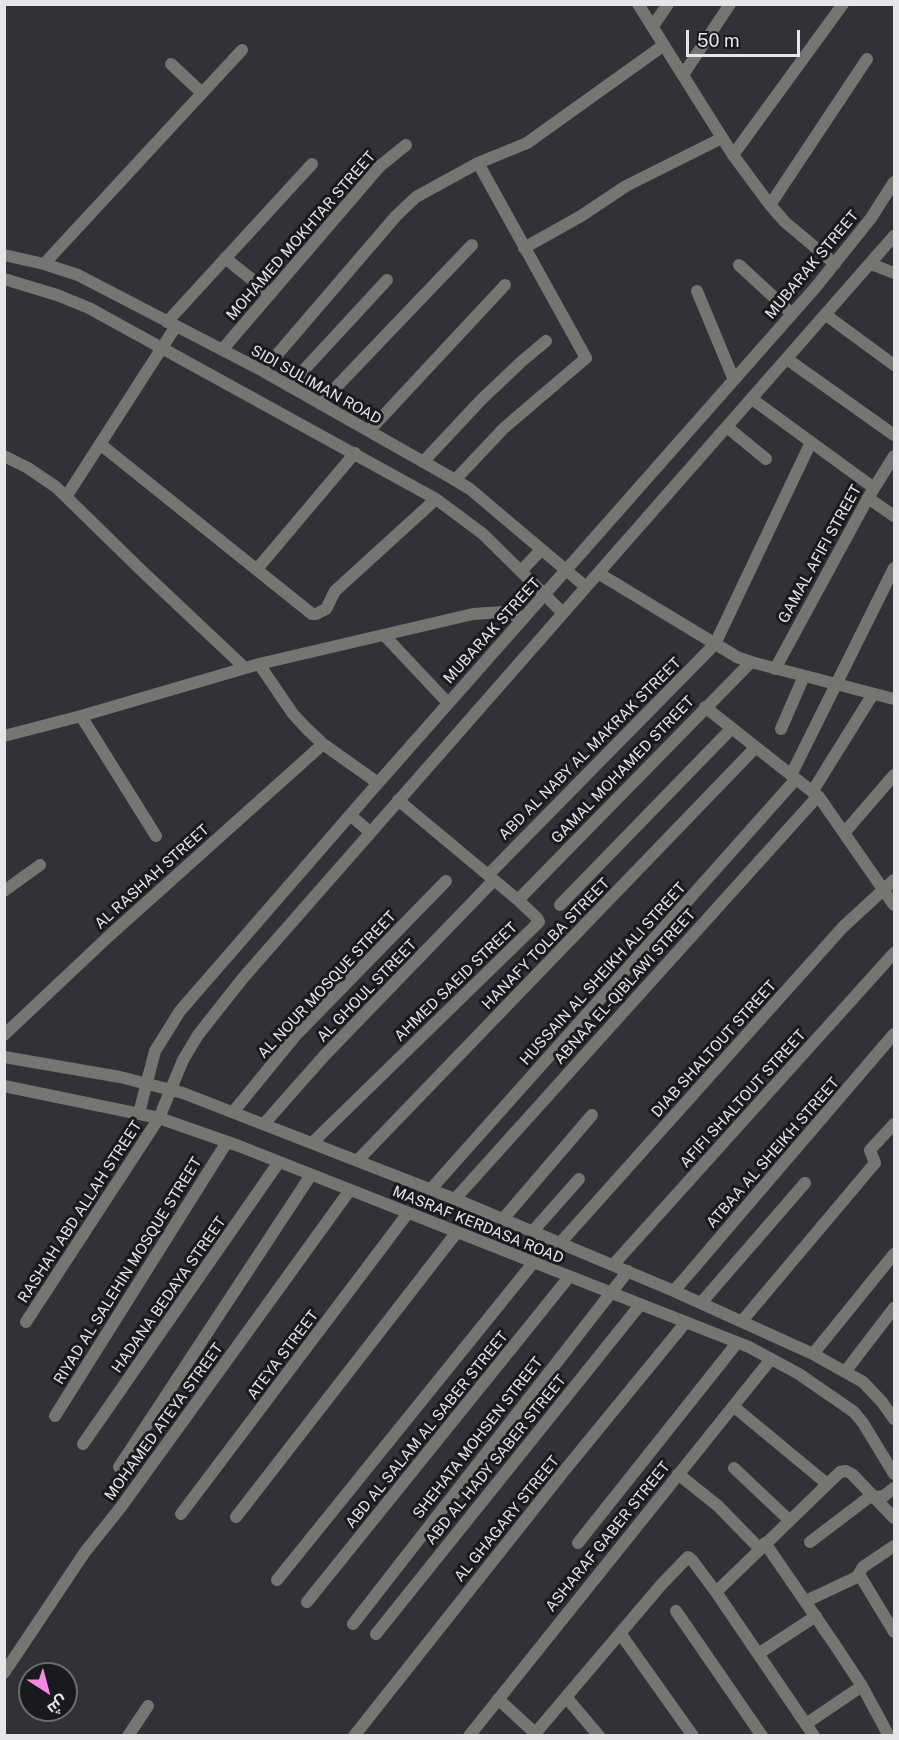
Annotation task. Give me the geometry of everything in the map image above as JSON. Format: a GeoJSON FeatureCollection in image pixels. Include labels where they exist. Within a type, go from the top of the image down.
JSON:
{"type":"FeatureCollection","features":[{"type":"Feature","properties":{"kind":"street"},"geometry":{"type":"LineString","coordinates":[[638,4],[733,155],[770,204],[785,222],[835,264]]}},
{"type":"Feature","properties":{"kind":"street"},"geometry":{"type":"LineString","coordinates":[[653,26],[668,4]]}},
{"type":"Feature","properties":{"kind":"street"},"geometry":{"type":"LineString","coordinates":[[683,75],[730,4]]}},
{"type":"Feature","properties":{"kind":"street"},"geometry":{"type":"LineString","coordinates":[[733,155],[843,4]]}},
{"type":"Feature","properties":{"kind":"street"},"geometry":{"type":"LineString","coordinates":[[263,371],[396,216],[416,197],[478,163],[527,143],[664,45]]}},
{"type":"Feature","properties":{"kind":"street"},"geometry":{"type":"LineString","coordinates":[[44,264],[242,50]]}},
{"type":"Feature","properties":{"kind":"street"},"geometry":{"type":"LineString","coordinates":[[770,204],[867,59]]}},
{"type":"Feature","properties":{"kind":"street"},"geometry":{"type":"LineString","coordinates":[[171,64],[202,93]]}},
{"type":"Feature","properties":{"kind":"street"},"geometry":{"type":"LineString","coordinates":[[524,248],[626,186],[722,138]]}},
{"type":"Feature","properties":{"kind":"street","name":"MOHAMED MOKHTAR STREET"},"geometry":{"type":"LineString","coordinates":[[222,350],[380,166],[405,145]]}},
{"type":"Feature","properties":{"kind":"street"},"geometry":{"type":"LineString","coordinates":[[455,480],[510,422],[586,358],[478,163]]}},
{"type":"Feature","properties":{"kind":"street"},"geometry":{"type":"LineString","coordinates":[[66,497],[163,348],[171,324],[225,258],[312,164]]}},
{"type":"Feature","properties":{"kind":"street","name":"MUBARAK STREET"},"geometry":{"type":"LineString","coordinates":[[139,1113],[155,1051],[180,1011],[448,703],[792,314],[871,218],[894,182]]}},
{"type":"Feature","properties":{"kind":"street"},"geometry":{"type":"LineString","coordinates":[[159,1118],[183,1060],[206,1025],[243,978],[894,236]]}},
{"type":"Feature","properties":{"kind":"street"},"geometry":{"type":"LineString","coordinates":[[320,404],[472,245]]}},
{"type":"Feature","properties":{"kind":"street","name":"SIDI SULIMAN ROAD"},"geometry":{"type":"LineString","coordinates":[[4,255],[78,275],[263,371],[455,480],[479,497],[586,587]]}},
{"type":"Feature","properties":{"kind":"street"},"geometry":{"type":"LineString","coordinates":[[225,258],[270,294]]}},
{"type":"Feature","properties":{"kind":"street"},"geometry":{"type":"LineString","coordinates":[[871,264],[894,273]]}},
{"type":"Feature","properties":{"kind":"street"},"geometry":{"type":"LineString","coordinates":[[739,265],[792,314]]}},
{"type":"Feature","properties":{"kind":"street"},"geometry":{"type":"LineString","coordinates":[[4,279],[89,308],[436,499],[483,534],[563,613]]}},
{"type":"Feature","properties":{"kind":"street"},"geometry":{"type":"LineString","coordinates":[[289,386],[387,280]]}},
{"type":"Feature","properties":{"kind":"street"},"geometry":{"type":"LineString","coordinates":[[369,431],[505,285]]}},
{"type":"Feature","properties":{"kind":"street"},"geometry":{"type":"LineString","coordinates":[[697,291],[734,380]]}},
{"type":"Feature","properties":{"kind":"street"},"geometry":{"type":"LineString","coordinates":[[826,315],[894,365]]}},
{"type":"Feature","properties":{"kind":"street"},"geometry":{"type":"LineString","coordinates":[[423,462],[481,400],[520,362],[546,341]]}},
{"type":"Feature","properties":{"kind":"street"},"geometry":{"type":"LineString","coordinates":[[787,359],[894,435]]}},
{"type":"Feature","properties":{"kind":"street"},"geometry":{"type":"LineString","coordinates":[[752,399],[811,442],[871,493],[894,516]]}},
{"type":"Feature","properties":{"kind":"street"},"geometry":{"type":"LineString","coordinates":[[727,427],[766,459]]}},
{"type":"Feature","properties":{"kind":"street","name":"ABD AL NABY AL MAKRAK STREET"},"geometry":{"type":"LineString","coordinates":[[491,878],[715,644],[811,442]]}},
{"type":"Feature","properties":{"kind":"street"},"geometry":{"type":"LineString","coordinates":[[100,444],[312,614],[320,614],[326,609],[335,591],[436,499]]}},
{"type":"Feature","properties":{"kind":"street"},"geometry":{"type":"LineString","coordinates":[[256,569],[355,453]]}},
{"type":"Feature","properties":{"kind":"street"},"geometry":{"type":"LineString","coordinates":[[4,456],[46,480],[66,497],[245,668]]}},
{"type":"Feature","properties":{"kind":"street","name":"GAMAL AFIFI STREET"},"geometry":{"type":"LineString","coordinates":[[775,669],[871,493],[894,456]]}},
{"type":"Feature","properties":{"kind":"street"},"geometry":{"type":"LineString","coordinates":[[521,571],[541,549]]}},
{"type":"Feature","properties":{"kind":"street","name":"HUSSAIN AL SHEIKH ALI STREET"},"geometry":{"type":"LineString","coordinates":[[432,1190],[793,777],[894,567]]}},
{"type":"Feature","properties":{"kind":"street"},"geometry":{"type":"LineString","coordinates":[[598,573],[715,644],[751,662],[873,694],[893,696]]}},
{"type":"Feature","properties":{"kind":"street"},"geometry":{"type":"LineString","coordinates":[[4,736],[259,664],[485,612],[504,612],[524,618]]}},
{"type":"Feature","properties":{"kind":"street"},"geometry":{"type":"LineString","coordinates":[[384,635],[448,703]]}},
{"type":"Feature","properties":{"kind":"street","name":"GAMAL MOHAMED STREET"},"geometry":{"type":"LineString","coordinates":[[518,900],[751,662]]}},
{"type":"Feature","properties":{"kind":"street"},"geometry":{"type":"LineString","coordinates":[[259,664],[292,714],[323,744],[378,783]]}},
{"type":"Feature","properties":{"kind":"street"},"geometry":{"type":"LineString","coordinates":[[781,729],[804,676]]}},
{"type":"Feature","properties":{"kind":"street","name":"ABNAA EL-QIBLAWI STREET"},"geometry":{"type":"LineString","coordinates":[[455,1199],[815,794],[873,694]]}},
{"type":"Feature","properties":{"kind":"street"},"geometry":{"type":"LineString","coordinates":[[705,707],[815,794],[894,905]]}},
{"type":"Feature","properties":{"kind":"street"},"geometry":{"type":"LineString","coordinates":[[81,716],[156,836]]}},
{"type":"Feature","properties":{"kind":"street"},"geometry":{"type":"LineString","coordinates":[[560,904],[732,728]]}},
{"type":"Feature","properties":{"kind":"street","name":"AL RASHAH STREET"},"geometry":{"type":"LineString","coordinates":[[4,1035],[109,936],[323,744]]}},
{"type":"Feature","properties":{"kind":"street","name":"HANAFY TOLBA STREET"},"geometry":{"type":"LineString","coordinates":[[357,1161],[756,747]]}},
{"type":"Feature","properties":{"kind":"street"},"geometry":{"type":"LineString","coordinates":[[844,833],[894,775]]}},
{"type":"Feature","properties":{"kind":"street","name":"AHMED SAEID STREET"},"geometry":{"type":"LineString","coordinates":[[312,1143],[538,924],[537,918],[518,900],[398,800]]}},
{"type":"Feature","properties":{"kind":"street"},"geometry":{"type":"LineString","coordinates":[[350,815],[370,832]]}},
{"type":"Feature","properties":{"kind":"street"},"geometry":{"type":"LineString","coordinates":[[4,891],[40,865]]}},
{"type":"Feature","properties":{"kind":"street","name":"AL GHOUL STREET"},"geometry":{"type":"LineString","coordinates":[[264,1124],[324,1056],[491,878]]}},
{"type":"Feature","properties":{"kind":"street","name":"DIAB SHALTOUT STREET"},"geometry":{"type":"LineString","coordinates":[[561,1242],[843,927],[894,880]]}},
{"type":"Feature","properties":{"kind":"street","name":"AL NOUR MOSQUE STREET"},"geometry":{"type":"LineString","coordinates":[[233,1112],[296,1035],[446,881]]}},
{"type":"Feature","properties":{"kind":"street","name":"AFIFI SHALTOUT STREET"},"geometry":{"type":"LineString","coordinates":[[613,1264],[894,953]]}},
{"type":"Feature","properties":{"kind":"street","name":"ATBAA AL SHEIKH STREET"},"geometry":{"type":"LineString","coordinates":[[674,1291],[894,1034]]}},
{"type":"Feature","properties":{"kind":"street","name":"MASRAF KERDASA ROAD"},"geometry":{"type":"LineString","coordinates":[[4,1057],[120,1077],[170,1089],[455,1199],[613,1264],[813,1354],[863,1382],[893,1413]]}},
{"type":"Feature","properties":{"kind":"street","name":"MASRAF KERDASA ROAD"},"geometry":{"type":"LineString","coordinates":[[6,1088],[159,1118],[279,1162],[737,1342],[799,1374],[854,1412],[894,1474]]}},
{"type":"Feature","properties":{"kind":"street"},"geometry":{"type":"LineString","coordinates":[[503,1219],[592,1115]]}},
{"type":"Feature","properties":{"kind":"street","name":"RASHAH ABD ALLAH STREET"},"geometry":{"type":"LineString","coordinates":[[26,1322],[159,1118]]}},
{"type":"Feature","properties":{"kind":"street"},"geometry":{"type":"LineString","coordinates":[[742,1321],[875,1163],[870,1150],[894,1124]]}},
{"type":"Feature","properties":{"kind":"street","name":"RIYAD AL SALEHIN MOSQUE STREET"},"geometry":{"type":"LineString","coordinates":[[56,1416],[226,1142]]}},
{"type":"Feature","properties":{"kind":"street","name":"HADANA BEDAYA STREET"},"geometry":{"type":"LineString","coordinates":[[83,1444],[279,1162]]}},
{"type":"Feature","properties":{"kind":"street"},"geometry":{"type":"LineString","coordinates":[[119,1467],[311,1175]]}},
{"type":"Feature","properties":{"kind":"street"},"geometry":{"type":"LineString","coordinates":[[533,1231],[579,1179]]}},
{"type":"Feature","properties":{"kind":"street"},"geometry":{"type":"LineString","coordinates":[[700,1303],[805,1183]]}},
{"type":"Feature","properties":{"kind":"street","name":"MOHAMED ATEYA STREET"},"geometry":{"type":"LineString","coordinates":[[4,1673],[85,1552],[122,1507],[350,1190]]}},
{"type":"Feature","properties":{"kind":"street","name":"ATEYA STREET"},"geometry":{"type":"LineString","coordinates":[[182,1514],[408,1213]]}},
{"type":"Feature","properties":{"kind":"street"},"geometry":{"type":"LineString","coordinates":[[236,1517],[457,1233]]}},
{"type":"Feature","properties":{"kind":"street"},"geometry":{"type":"LineString","coordinates":[[813,1354],[894,1254]]}},
{"type":"Feature","properties":{"kind":"street"},"geometry":{"type":"LineString","coordinates":[[277,1580],[533,1263]]}},
{"type":"Feature","properties":{"kind":"street","name":"SHEHATA MOHSEN STREET"},"geometry":{"type":"LineString","coordinates":[[353,1624],[628,1271]]}},
{"type":"Feature","properties":{"kind":"street","name":"ABD AL SALAM AL SABER STREET"},"geometry":{"type":"LineString","coordinates":[[307,1602],[569,1277]]}},
{"type":"Feature","properties":{"kind":"street","name":"ABD AL HADY SABER STREET"},"geometry":{"type":"LineString","coordinates":[[376,1634],[640,1305]]}},
{"type":"Feature","properties":{"kind":"street"},"geometry":{"type":"LineString","coordinates":[[845,1371],[894,1308]]}},
{"type":"Feature","properties":{"kind":"street","name":"AL GHAGARY STREET"},"geometry":{"type":"LineString","coordinates":[[354,1736],[564,1471],[686,1322]]}},
{"type":"Feature","properties":{"kind":"street"},"geometry":{"type":"LineString","coordinates":[[578,1543],[737,1342]]}},
{"type":"Feature","properties":{"kind":"street","name":"ASHARAF GABER STREET"},"geometry":{"type":"LineString","coordinates":[[469,1736],[771,1359]]}},
{"type":"Feature","properties":{"kind":"street"},"geometry":{"type":"LineString","coordinates":[[733,1406],[826,1484]]}},
{"type":"Feature","properties":{"kind":"street"},"geometry":{"type":"LineString","coordinates":[[734,1467],[789,1520]]}},
{"type":"Feature","properties":{"kind":"street"},"geometry":{"type":"LineString","coordinates":[[716,1592],[840,1472],[846,1471],[852,1474],[894,1518]]}},
{"type":"Feature","properties":{"kind":"street"},"geometry":{"type":"LineString","coordinates":[[678,1474],[763,1546],[816,1616],[862,1686],[889,1736]]}},
{"type":"Feature","properties":{"kind":"street"},"geometry":{"type":"LineString","coordinates":[[810,1542],[867,1498],[884,1496],[894,1488]]}},
{"type":"Feature","properties":{"kind":"street"},"geometry":{"type":"LineString","coordinates":[[806,1601],[859,1574],[863,1567],[894,1546]]}},
{"type":"Feature","properties":{"kind":"street"},"geometry":{"type":"LineString","coordinates":[[498,1699],[534,1734],[688,1557],[716,1592],[813,1736]]}},
{"type":"Feature","properties":{"kind":"street"},"geometry":{"type":"LineString","coordinates":[[859,1574],[894,1632]]}},
{"type":"Feature","properties":{"kind":"street"},"geometry":{"type":"LineString","coordinates":[[676,1611],[762,1736]]}},
{"type":"Feature","properties":{"kind":"street"},"geometry":{"type":"LineString","coordinates":[[759,1654],[816,1616]]}},
{"type":"Feature","properties":{"kind":"street"},"geometry":{"type":"LineString","coordinates":[[621,1634],[693,1736]]}},
{"type":"Feature","properties":{"kind":"street"},"geometry":{"type":"LineString","coordinates":[[806,1724],[862,1686]]}},
{"type":"Feature","properties":{"kind":"street"},"geometry":{"type":"LineString","coordinates":[[566,1697],[599,1736]]}},
{"type":"Feature","properties":{"kind":"street"},"geometry":{"type":"LineString","coordinates":[[128,1736],[148,1706]]}}]}
